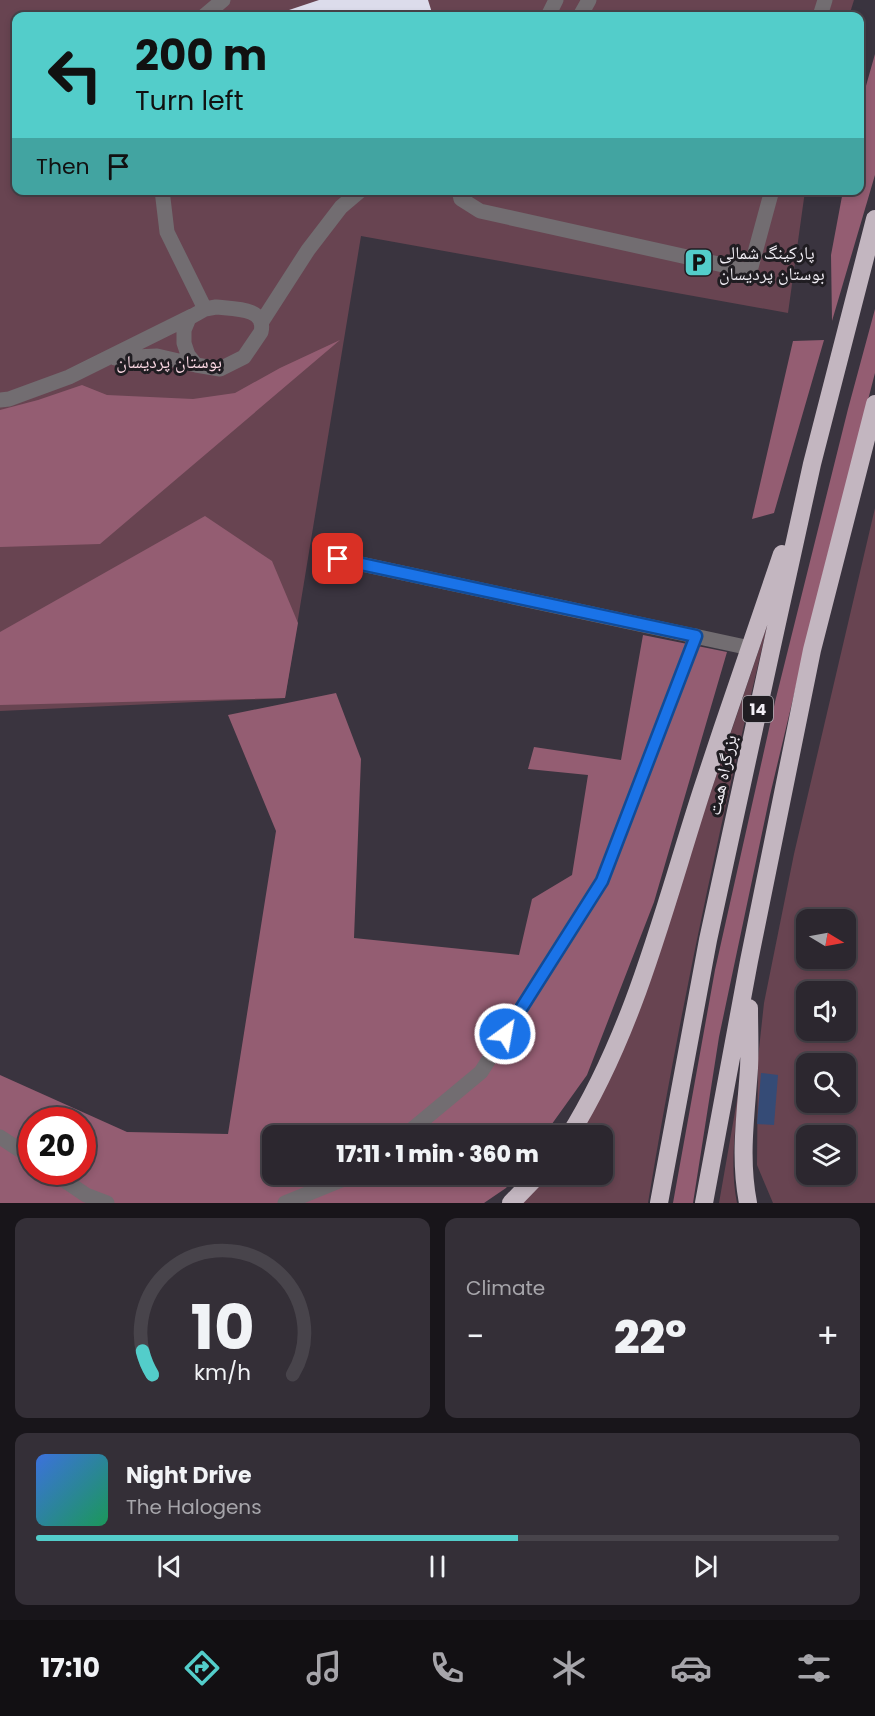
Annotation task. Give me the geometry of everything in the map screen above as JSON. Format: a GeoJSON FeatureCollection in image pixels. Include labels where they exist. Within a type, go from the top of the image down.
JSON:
{"type":"FeatureCollection","features":[{"type":"Feature","properties":{"kind":"highway","name":"بزرگراه همت"},"geometry":{"type":"LineString","coordinates":[[659,1203],[708,940],[812,464],[875,219]]}},
{"type":"Feature","properties":{"kind":"highway","name":"14"},"geometry":{"type":"LineString","coordinates":[[704,1203],[749,961],[812,650],[875,404]]}},
{"type":"Feature","properties":{"kind":"highway"},"geometry":{"type":"LineString","coordinates":[[574,1125],[602,1074],[631,1008],[659,930],[702,789],[812,464]]}},
{"type":"Feature","properties":{"kind":"highway"},"geometry":{"type":"LineString","coordinates":[[748,1203],[742,1154],[749,1068],[749,961]]}},
{"type":"Feature","properties":{"kind":"highway"},"geometry":{"type":"LineString","coordinates":[[511,1203],[528,1185]]}},
{"type":"Feature","properties":{"kind":"lane"},"geometry":{"type":"LineString","coordinates":[[209,12],[224,0]]}},
{"type":"Feature","properties":{"kind":"lane"},"geometry":{"type":"LineString","coordinates":[[163,195],[167,232],[201,311]]}},
{"type":"Feature","properties":{"kind":"lane"},"geometry":{"type":"LineString","coordinates":[[261,323],[308,250],[341,207],[355,195]]}},
{"type":"Feature","properties":{"kind":"lane"},"geometry":{"type":"LineString","coordinates":[[460,195],[461,199],[480,211],[750,271],[771,195]]}},
{"type":"Feature","properties":{"kind":"lane"},"geometry":{"type":"LineString","coordinates":[[0,400],[9,399],[69,377],[201,311],[216,307],[248,311],[257,315],[261,323],[261,332],[244,357],[220,369],[157,356],[109,358]]}},
{"type":"Feature","properties":{"kind":"lane"},"geometry":{"type":"LineString","coordinates":[[196,365],[188,355],[184,343],[184,330],[189,318],[201,311]]}},
{"type":"Feature","properties":{"kind":"lane"},"geometry":{"type":"LineString","coordinates":[[338,559],[750,648]]}},
{"type":"Feature","properties":{"kind":"lane"},"geometry":{"type":"LineString","coordinates":[[417,1125],[481,1072],[602,881],[696,636]]}},
{"type":"Feature","properties":{"kind":"lane"},"geometry":{"type":"LineString","coordinates":[[0,1137],[18,1149]]}},
{"type":"Feature","properties":{"kind":"lane"},"geometry":{"type":"LineString","coordinates":[[71,1185],[86,1195],[107,1203]]}},
{"type":"Feature","properties":{"kind":"lane"},"geometry":{"type":"LineString","coordinates":[[285,1203],[329,1185]]}},
{"type":"Feature","properties":{"kind":"green space","name":"بوستان پردیسان"},"geometry":{"type":"Polygon","coordinates":[[[0,0],[854,0],[850,12],[12,12],[12,195],[804,195],[788,313],[361,236],[285,698],[0,711],[0,0]]]}},
{"type":"Feature","properties":{"kind":"green space"},"geometry":{"type":"Polygon","coordinates":[[[875,508],[875,1203],[773,1203],[757,1165],[758,1058],[764,1003],[794,854],[875,508]]]}},
{"type":"Feature","properties":{"kind":"green space"},"geometry":{"type":"Polygon","coordinates":[[[768,623],[703,912],[648,1203],[521,1203],[540,1185],[613,1185],[613,1125],[582,1125],[707,803],[768,623]]]}},
{"type":"Feature","properties":{"kind":"green space"},"geometry":{"type":"Polygon","coordinates":[[[743,1066],[733,1169],[737,1203],[719,1203],[743,1066]]]}},
{"type":"Feature","properties":{"kind":"shaded area"},"geometry":{"type":"Polygon","coordinates":[[[875,54],[875,175],[832,321],[831,255],[842,195],[864,195],[864,93],[875,54]]]}},
{"type":"Feature","properties":{"kind":"shaded area"},"geometry":{"type":"Polygon","coordinates":[[[875,309],[875,373],[823,573],[770,795],[719,1037],[693,1203],[673,1203],[715,970],[775,702],[875,309]]]}},
{"type":"Feature","properties":{"kind":"shaded area"},"geometry":{"type":"Polygon","coordinates":[[[340,340],[100,544],[0,547],[0,410],[82,385],[107,395],[193,399],[235,393],[280,368],[340,340]]]}},
{"type":"Feature","properties":{"kind":"shaded area"},"geometry":{"type":"Polygon","coordinates":[[[824,340],[774,513],[752,519],[793,341],[824,340]]]}},
{"type":"Feature","properties":{"kind":"shaded area"},"geometry":{"type":"Polygon","coordinates":[[[205,516],[272,561],[298,623],[285,698],[0,705],[0,632],[205,516]]]}},
{"type":"Feature","properties":{"kind":"shaded area"},"geometry":{"type":"Polygon","coordinates":[[[643,635],[727,652],[654,902],[587,1075],[551,1125],[262,1125],[262,1185],[508,1185],[506,1188],[484,1203],[0,1203],[0,1075],[71,1107],[18,1107],[18,1185],[96,1185],[96,1118],[127,1132],[228,1134],[276,831],[228,715],[336,693],[361,759],[354,938],[519,955],[532,899],[572,875],[588,775],[528,769],[534,747],[621,760],[643,635]]]}},
{"type":"Feature","properties":{"kind":"water"},"geometry":{"type":"Polygon","coordinates":[[[761,1073],[778,1075],[774,1125],[757,1124],[761,1073]]]}},
{"type":"Feature","properties":{"kind":"building"},"geometry":{"type":"Polygon","coordinates":[[[319,0],[428,0],[432,12],[283,12],[319,0]]]}},
{"type":"Feature","properties":{"kind":"place","name":"پارکینگ شمالی بوستان پردیسان"},"geometry":{"type":"Point","coordinates":[698,262]}},
{"type":"Feature","properties":{"kind":"route"},"geometry":{"type":"LineString","coordinates":[[338,559],[696,636],[602,881],[505,1034]]}}]}
